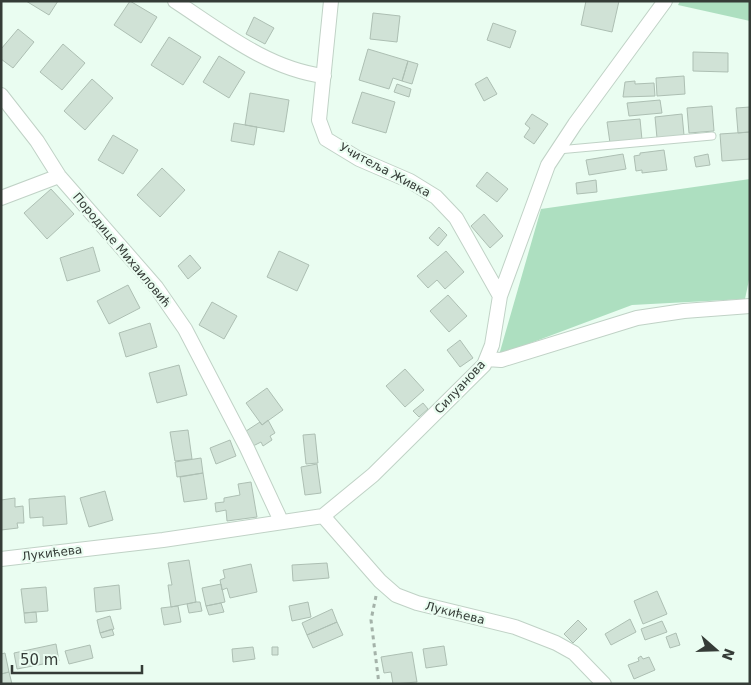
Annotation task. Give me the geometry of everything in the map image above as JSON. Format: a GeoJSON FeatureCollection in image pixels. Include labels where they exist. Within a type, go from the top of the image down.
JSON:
{"type":"FeatureCollection","features":[{"type":"Feature","properties":{"kind":"street"},"geometry":{"type":"LineString","coordinates":[[175,1],[275,63],[305,74],[324,76]]}},
{"type":"Feature","properties":{"kind":"street","name":"Учитеља Живка"},"geometry":{"type":"LineString","coordinates":[[331,1],[319,120],[326,139],[359,159],[410,181],[436,197],[456,218],[500,296]]}},
{"type":"Feature","properties":{"kind":"street","name":"Силуанова"},"geometry":{"type":"LineString","coordinates":[[323,516],[373,475],[484,365],[492,345],[500,296],[542,180],[575,124],[665,1]]}},
{"type":"Feature","properties":{"kind":"street","name":"Породице Михаиловић"},"geometry":{"type":"LineString","coordinates":[[1,95],[37,141],[59,176],[156,287],[186,329],[281,521]]}},
{"type":"Feature","properties":{"kind":"street"},"geometry":{"type":"LineString","coordinates":[[1,198],[59,176]]}},
{"type":"Feature","properties":{"kind":"street"},"geometry":{"type":"LineString","coordinates":[[486,359],[501,360],[637,318],[694,310],[750,306]]}},
{"type":"Feature","properties":{"kind":"street"},"geometry":{"type":"LineString","coordinates":[[281,521],[323,516]]}},
{"type":"Feature","properties":{"kind":"street","name":"Лукићева"},"geometry":{"type":"LineString","coordinates":[[323,516],[380,581],[396,595],[417,603],[515,627],[556,642],[574,653],[604,684]]}},
{"type":"Feature","properties":{"kind":"street","name":"Лукићева"},"geometry":{"type":"LineString","coordinates":[[1,559],[163,540],[281,521]]}},
{"type":"Feature","properties":{"kind":"lane"},"geometry":{"type":"LineString","coordinates":[[558,150],[712,136]]}},
{"type":"Feature","properties":{"kind":"path"},"geometry":{"type":"LineString","coordinates":[[379,684],[371,620],[380,581]]}},
{"type":"Feature","properties":{"kind":"green space"},"geometry":{"type":"Polygon","coordinates":[[[680,1],[750,1],[750,21],[678,5],[680,1]]]}},
{"type":"Feature","properties":{"kind":"green space"},"geometry":{"type":"Polygon","coordinates":[[[750,179],[750,275],[745,299],[632,305],[499,355],[541,209],[750,179]]]}},
{"type":"Feature","properties":{"kind":"building"},"geometry":{"type":"Polygon","coordinates":[[[26,1],[58,1],[49,15],[26,1]]]}},
{"type":"Feature","properties":{"kind":"building"},"geometry":{"type":"Polygon","coordinates":[[[130,1],[157,17],[141,43],[114,25],[130,1]]]}},
{"type":"Feature","properties":{"kind":"building"},"geometry":{"type":"Polygon","coordinates":[[[586,1],[619,1],[612,32],[581,25],[586,1]]]}},
{"type":"Feature","properties":{"kind":"building"},"geometry":{"type":"Polygon","coordinates":[[[373,13],[400,16],[397,42],[370,39],[373,13]]]}},
{"type":"Feature","properties":{"kind":"building"},"geometry":{"type":"Polygon","coordinates":[[[254,17],[274,28],[265,44],[246,34],[254,17]]]}},
{"type":"Feature","properties":{"kind":"building"},"geometry":{"type":"Polygon","coordinates":[[[493,23],[516,31],[510,48],[487,40],[493,23]]]}},
{"type":"Feature","properties":{"kind":"building"},"geometry":{"type":"Polygon","coordinates":[[[18,29],[34,42],[13,68],[1,59],[1,49],[18,29]]]}},
{"type":"Feature","properties":{"kind":"building"},"geometry":{"type":"Polygon","coordinates":[[[169,37],[201,57],[183,85],[151,65],[169,37]]]}},
{"type":"Feature","properties":{"kind":"building"},"geometry":{"type":"Polygon","coordinates":[[[63,44],[85,63],[62,90],[40,72],[63,44]]]}},
{"type":"Feature","properties":{"kind":"building"},"geometry":{"type":"Polygon","coordinates":[[[368,49],[408,61],[402,81],[393,78],[389,89],[359,80],[368,49]]]}},
{"type":"Feature","properties":{"kind":"building"},"geometry":{"type":"Polygon","coordinates":[[[693,52],[728,53],[728,72],[693,71],[693,52]]]}},
{"type":"Feature","properties":{"kind":"building"},"geometry":{"type":"Polygon","coordinates":[[[219,56],[245,72],[229,98],[203,82],[219,56]]]}},
{"type":"Feature","properties":{"kind":"building"},"geometry":{"type":"Polygon","coordinates":[[[408,61],[418,64],[412,84],[402,81],[408,61]]]}},
{"type":"Feature","properties":{"kind":"building"},"geometry":{"type":"Polygon","coordinates":[[[684,76],[685,94],[657,96],[656,78],[684,76]]]}},
{"type":"Feature","properties":{"kind":"building"},"geometry":{"type":"Polygon","coordinates":[[[487,77],[497,94],[484,101],[475,84],[487,77]]]}},
{"type":"Feature","properties":{"kind":"building"},"geometry":{"type":"Polygon","coordinates":[[[92,79],[113,98],[85,130],[64,111],[92,79]]]}},
{"type":"Feature","properties":{"kind":"building"},"geometry":{"type":"Polygon","coordinates":[[[635,81],[635,84],[654,83],[655,96],[623,97],[625,82],[635,81]]]}},
{"type":"Feature","properties":{"kind":"building"},"geometry":{"type":"Polygon","coordinates":[[[397,84],[411,89],[409,97],[394,92],[397,84]]]}},
{"type":"Feature","properties":{"kind":"building"},"geometry":{"type":"Polygon","coordinates":[[[362,92],[395,102],[386,133],[352,123],[362,92]]]}},
{"type":"Feature","properties":{"kind":"building"},"geometry":{"type":"Polygon","coordinates":[[[250,93],[289,100],[284,132],[245,125],[250,93]]]}},
{"type":"Feature","properties":{"kind":"building"},"geometry":{"type":"Polygon","coordinates":[[[660,100],[662,113],[629,116],[627,103],[660,100]]]}},
{"type":"Feature","properties":{"kind":"building"},"geometry":{"type":"Polygon","coordinates":[[[712,106],[714,131],[689,133],[687,108],[712,106]]]}},
{"type":"Feature","properties":{"kind":"building"},"geometry":{"type":"Polygon","coordinates":[[[750,107],[750,132],[738,133],[736,108],[750,107]]]}},
{"type":"Feature","properties":{"kind":"building"},"geometry":{"type":"Polygon","coordinates":[[[532,114],[548,124],[534,144],[524,137],[530,128],[525,124],[532,114]]]}},
{"type":"Feature","properties":{"kind":"building"},"geometry":{"type":"Polygon","coordinates":[[[682,114],[684,135],[657,138],[655,117],[682,114]]]}},
{"type":"Feature","properties":{"kind":"building"},"geometry":{"type":"Polygon","coordinates":[[[640,119],[642,140],[610,143],[607,122],[640,119]]]}},
{"type":"Feature","properties":{"kind":"building"},"geometry":{"type":"Polygon","coordinates":[[[234,123],[257,127],[254,145],[231,141],[234,123]]]}},
{"type":"Feature","properties":{"kind":"building"},"geometry":{"type":"Polygon","coordinates":[[[750,132],[750,159],[722,161],[720,134],[750,132]]]}},
{"type":"Feature","properties":{"kind":"building"},"geometry":{"type":"Polygon","coordinates":[[[113,135],[138,150],[123,174],[98,160],[113,135]]]}},
{"type":"Feature","properties":{"kind":"building"},"geometry":{"type":"Polygon","coordinates":[[[664,150],[667,170],[642,173],[642,170],[636,171],[634,156],[640,155],[640,153],[664,150]]]}},
{"type":"Feature","properties":{"kind":"building"},"geometry":{"type":"Polygon","coordinates":[[[623,154],[626,169],[589,175],[586,160],[623,154]]]}},
{"type":"Feature","properties":{"kind":"building"},"geometry":{"type":"Polygon","coordinates":[[[708,154],[710,165],[696,167],[694,157],[708,154]]]}},
{"type":"Feature","properties":{"kind":"building"},"geometry":{"type":"Polygon","coordinates":[[[162,168],[185,190],[160,217],[137,195],[162,168]]]}},
{"type":"Feature","properties":{"kind":"building"},"geometry":{"type":"Polygon","coordinates":[[[487,172],[508,189],[497,202],[476,186],[487,172]]]}},
{"type":"Feature","properties":{"kind":"building"},"geometry":{"type":"Polygon","coordinates":[[[596,180],[597,192],[577,194],[576,183],[596,180]]]}},
{"type":"Feature","properties":{"kind":"building"},"geometry":{"type":"Polygon","coordinates":[[[51,189],[74,214],[47,239],[24,213],[51,189]]]}},
{"type":"Feature","properties":{"kind":"building"},"geometry":{"type":"Polygon","coordinates":[[[484,214],[503,236],[490,248],[471,226],[484,214]]]}},
{"type":"Feature","properties":{"kind":"building"},"geometry":{"type":"Polygon","coordinates":[[[439,227],[447,235],[438,246],[429,238],[439,227]]]}},
{"type":"Feature","properties":{"kind":"building"},"geometry":{"type":"Polygon","coordinates":[[[93,247],[100,271],[67,281],[60,258],[93,247]]]}},
{"type":"Feature","properties":{"kind":"building"},"geometry":{"type":"Polygon","coordinates":[[[279,251],[309,265],[297,291],[267,277],[279,251]]]}},
{"type":"Feature","properties":{"kind":"building"},"geometry":{"type":"Polygon","coordinates":[[[446,251],[464,272],[445,289],[437,280],[428,288],[417,276],[446,251]]]}},
{"type":"Feature","properties":{"kind":"building"},"geometry":{"type":"Polygon","coordinates":[[[190,255],[201,268],[188,279],[178,266],[190,255]]]}},
{"type":"Feature","properties":{"kind":"building"},"geometry":{"type":"Polygon","coordinates":[[[128,285],[140,308],[109,324],[97,301],[128,285]]]}},
{"type":"Feature","properties":{"kind":"building"},"geometry":{"type":"Polygon","coordinates":[[[448,295],[467,316],[449,332],[430,311],[448,295]]]}},
{"type":"Feature","properties":{"kind":"building"},"geometry":{"type":"Polygon","coordinates":[[[212,302],[237,316],[224,339],[199,325],[212,302]]]}},
{"type":"Feature","properties":{"kind":"building"},"geometry":{"type":"Polygon","coordinates":[[[150,323],[157,347],[126,357],[119,333],[150,323]]]}},
{"type":"Feature","properties":{"kind":"building"},"geometry":{"type":"Polygon","coordinates":[[[460,340],[473,358],[460,367],[447,350],[460,340]]]}},
{"type":"Feature","properties":{"kind":"building"},"geometry":{"type":"Polygon","coordinates":[[[179,365],[187,395],[157,403],[149,373],[179,365]]]}},
{"type":"Feature","properties":{"kind":"building"},"geometry":{"type":"Polygon","coordinates":[[[405,369],[424,390],[405,407],[386,386],[405,369]]]}},
{"type":"Feature","properties":{"kind":"building"},"geometry":{"type":"Polygon","coordinates":[[[267,388],[283,410],[262,425],[246,403],[267,388]]]}},
{"type":"Feature","properties":{"kind":"building"},"geometry":{"type":"Polygon","coordinates":[[[423,403],[428,409],[419,417],[413,411],[423,403]]]}},
{"type":"Feature","properties":{"kind":"building"},"geometry":{"type":"Polygon","coordinates":[[[268,420],[275,433],[270,436],[272,440],[263,446],[261,442],[251,447],[243,433],[260,422],[262,425],[268,420]]]}},
{"type":"Feature","properties":{"kind":"building"},"geometry":{"type":"Polygon","coordinates":[[[188,430],[192,459],[175,461],[170,432],[188,430]]]}},
{"type":"Feature","properties":{"kind":"building"},"geometry":{"type":"Polygon","coordinates":[[[315,434],[318,463],[306,464],[303,435],[315,434]]]}},
{"type":"Feature","properties":{"kind":"building"},"geometry":{"type":"Polygon","coordinates":[[[230,440],[236,456],[216,464],[210,448],[230,440]]]}},
{"type":"Feature","properties":{"kind":"building"},"geometry":{"type":"Polygon","coordinates":[[[201,458],[203,473],[177,477],[175,462],[201,458]]]}},
{"type":"Feature","properties":{"kind":"building"},"geometry":{"type":"Polygon","coordinates":[[[317,464],[321,493],[305,495],[301,467],[317,464]]]}},
{"type":"Feature","properties":{"kind":"building"},"geometry":{"type":"Polygon","coordinates":[[[203,473],[207,499],[184,502],[180,477],[203,473]]]}},
{"type":"Feature","properties":{"kind":"building"},"geometry":{"type":"Polygon","coordinates":[[[251,482],[257,517],[227,521],[226,510],[216,512],[215,503],[224,502],[224,498],[240,495],[238,484],[251,482]]]}},
{"type":"Feature","properties":{"kind":"building"},"geometry":{"type":"Polygon","coordinates":[[[105,491],[113,520],[89,527],[80,498],[105,491]]]}},
{"type":"Feature","properties":{"kind":"building"},"geometry":{"type":"Polygon","coordinates":[[[65,496],[67,524],[43,526],[43,517],[30,518],[29,499],[65,496]]]}},
{"type":"Feature","properties":{"kind":"building"},"geometry":{"type":"Polygon","coordinates":[[[15,498],[15,507],[23,506],[24,523],[17,523],[18,528],[1,530],[1,500],[15,498]]]}},
{"type":"Feature","properties":{"kind":"building"},"geometry":{"type":"Polygon","coordinates":[[[189,560],[196,602],[171,607],[168,585],[172,585],[168,563],[189,560]]]}},
{"type":"Feature","properties":{"kind":"building"},"geometry":{"type":"Polygon","coordinates":[[[327,563],[329,578],[293,581],[292,565],[327,563]]]}},
{"type":"Feature","properties":{"kind":"building"},"geometry":{"type":"Polygon","coordinates":[[[251,564],[257,592],[230,598],[227,588],[222,590],[220,580],[225,578],[223,570],[251,564]]]}},
{"type":"Feature","properties":{"kind":"building"},"geometry":{"type":"Polygon","coordinates":[[[221,584],[225,602],[206,606],[202,588],[221,584]]]}},
{"type":"Feature","properties":{"kind":"building"},"geometry":{"type":"Polygon","coordinates":[[[119,585],[121,609],[96,612],[94,588],[119,585]]]}},
{"type":"Feature","properties":{"kind":"building"},"geometry":{"type":"Polygon","coordinates":[[[46,587],[48,611],[24,613],[21,589],[46,587]]]}},
{"type":"Feature","properties":{"kind":"building"},"geometry":{"type":"Polygon","coordinates":[[[657,591],[667,614],[643,624],[634,601],[657,591]]]}},
{"type":"Feature","properties":{"kind":"building"},"geometry":{"type":"Polygon","coordinates":[[[200,602],[202,611],[189,613],[187,604],[200,602]]]}},
{"type":"Feature","properties":{"kind":"building"},"geometry":{"type":"Polygon","coordinates":[[[308,602],[311,617],[292,621],[289,606],[308,602]]]}},
{"type":"Feature","properties":{"kind":"building"},"geometry":{"type":"Polygon","coordinates":[[[221,603],[224,612],[209,615],[206,606],[221,603]]]}},
{"type":"Feature","properties":{"kind":"building"},"geometry":{"type":"Polygon","coordinates":[[[178,606],[181,622],[164,625],[161,608],[178,606]]]}},
{"type":"Feature","properties":{"kind":"building"},"geometry":{"type":"Polygon","coordinates":[[[332,609],[337,622],[307,635],[302,623],[332,609]]]}},
{"type":"Feature","properties":{"kind":"building"},"geometry":{"type":"Polygon","coordinates":[[[36,612],[37,622],[25,623],[24,613],[36,612]]]}},
{"type":"Feature","properties":{"kind":"building"},"geometry":{"type":"Polygon","coordinates":[[[110,616],[114,629],[100,633],[97,620],[110,616]]]}},
{"type":"Feature","properties":{"kind":"building"},"geometry":{"type":"Polygon","coordinates":[[[630,619],[636,632],[611,645],[605,634],[630,619]]]}},
{"type":"Feature","properties":{"kind":"building"},"geometry":{"type":"Polygon","coordinates":[[[578,620],[587,629],[573,643],[564,634],[578,620]]]}},
{"type":"Feature","properties":{"kind":"building"},"geometry":{"type":"Polygon","coordinates":[[[662,621],[667,632],[645,640],[641,629],[662,621]]]}},
{"type":"Feature","properties":{"kind":"building"},"geometry":{"type":"Polygon","coordinates":[[[337,622],[343,635],[313,648],[307,635],[337,622]]]}},
{"type":"Feature","properties":{"kind":"building"},"geometry":{"type":"Polygon","coordinates":[[[112,629],[114,635],[102,638],[100,633],[112,629]]]}},
{"type":"Feature","properties":{"kind":"building"},"geometry":{"type":"Polygon","coordinates":[[[676,633],[680,645],[670,648],[666,637],[676,633]]]}},
{"type":"Feature","properties":{"kind":"building"},"geometry":{"type":"Polygon","coordinates":[[[56,644],[59,661],[17,669],[14,653],[56,644]]]}},
{"type":"Feature","properties":{"kind":"building"},"geometry":{"type":"Polygon","coordinates":[[[90,645],[93,658],[69,664],[65,651],[90,645]]]}},
{"type":"Feature","properties":{"kind":"building"},"geometry":{"type":"Polygon","coordinates":[[[444,646],[447,665],[426,668],[423,649],[444,646]]]}},
{"type":"Feature","properties":{"kind":"building"},"geometry":{"type":"Polygon","coordinates":[[[253,647],[255,659],[233,662],[232,649],[253,647]]]}},
{"type":"Feature","properties":{"kind":"building"},"geometry":{"type":"Polygon","coordinates":[[[272,647],[278,647],[278,655],[272,655],[272,647]]]}},
{"type":"Feature","properties":{"kind":"building"},"geometry":{"type":"Polygon","coordinates":[[[412,652],[417,682],[393,684],[391,672],[384,673],[381,657],[412,652]]]}},
{"type":"Feature","properties":{"kind":"building"},"geometry":{"type":"Polygon","coordinates":[[[5,653],[9,672],[1,674],[1,654],[5,653]]]}},
{"type":"Feature","properties":{"kind":"building"},"geometry":{"type":"Polygon","coordinates":[[[641,656],[643,659],[649,657],[655,670],[634,679],[628,665],[639,661],[638,658],[641,656]]]}},
{"type":"Feature","properties":{"kind":"building"},"geometry":{"type":"Polygon","coordinates":[[[9,672],[12,684],[1,684],[1,674],[9,672]]]}}]}
